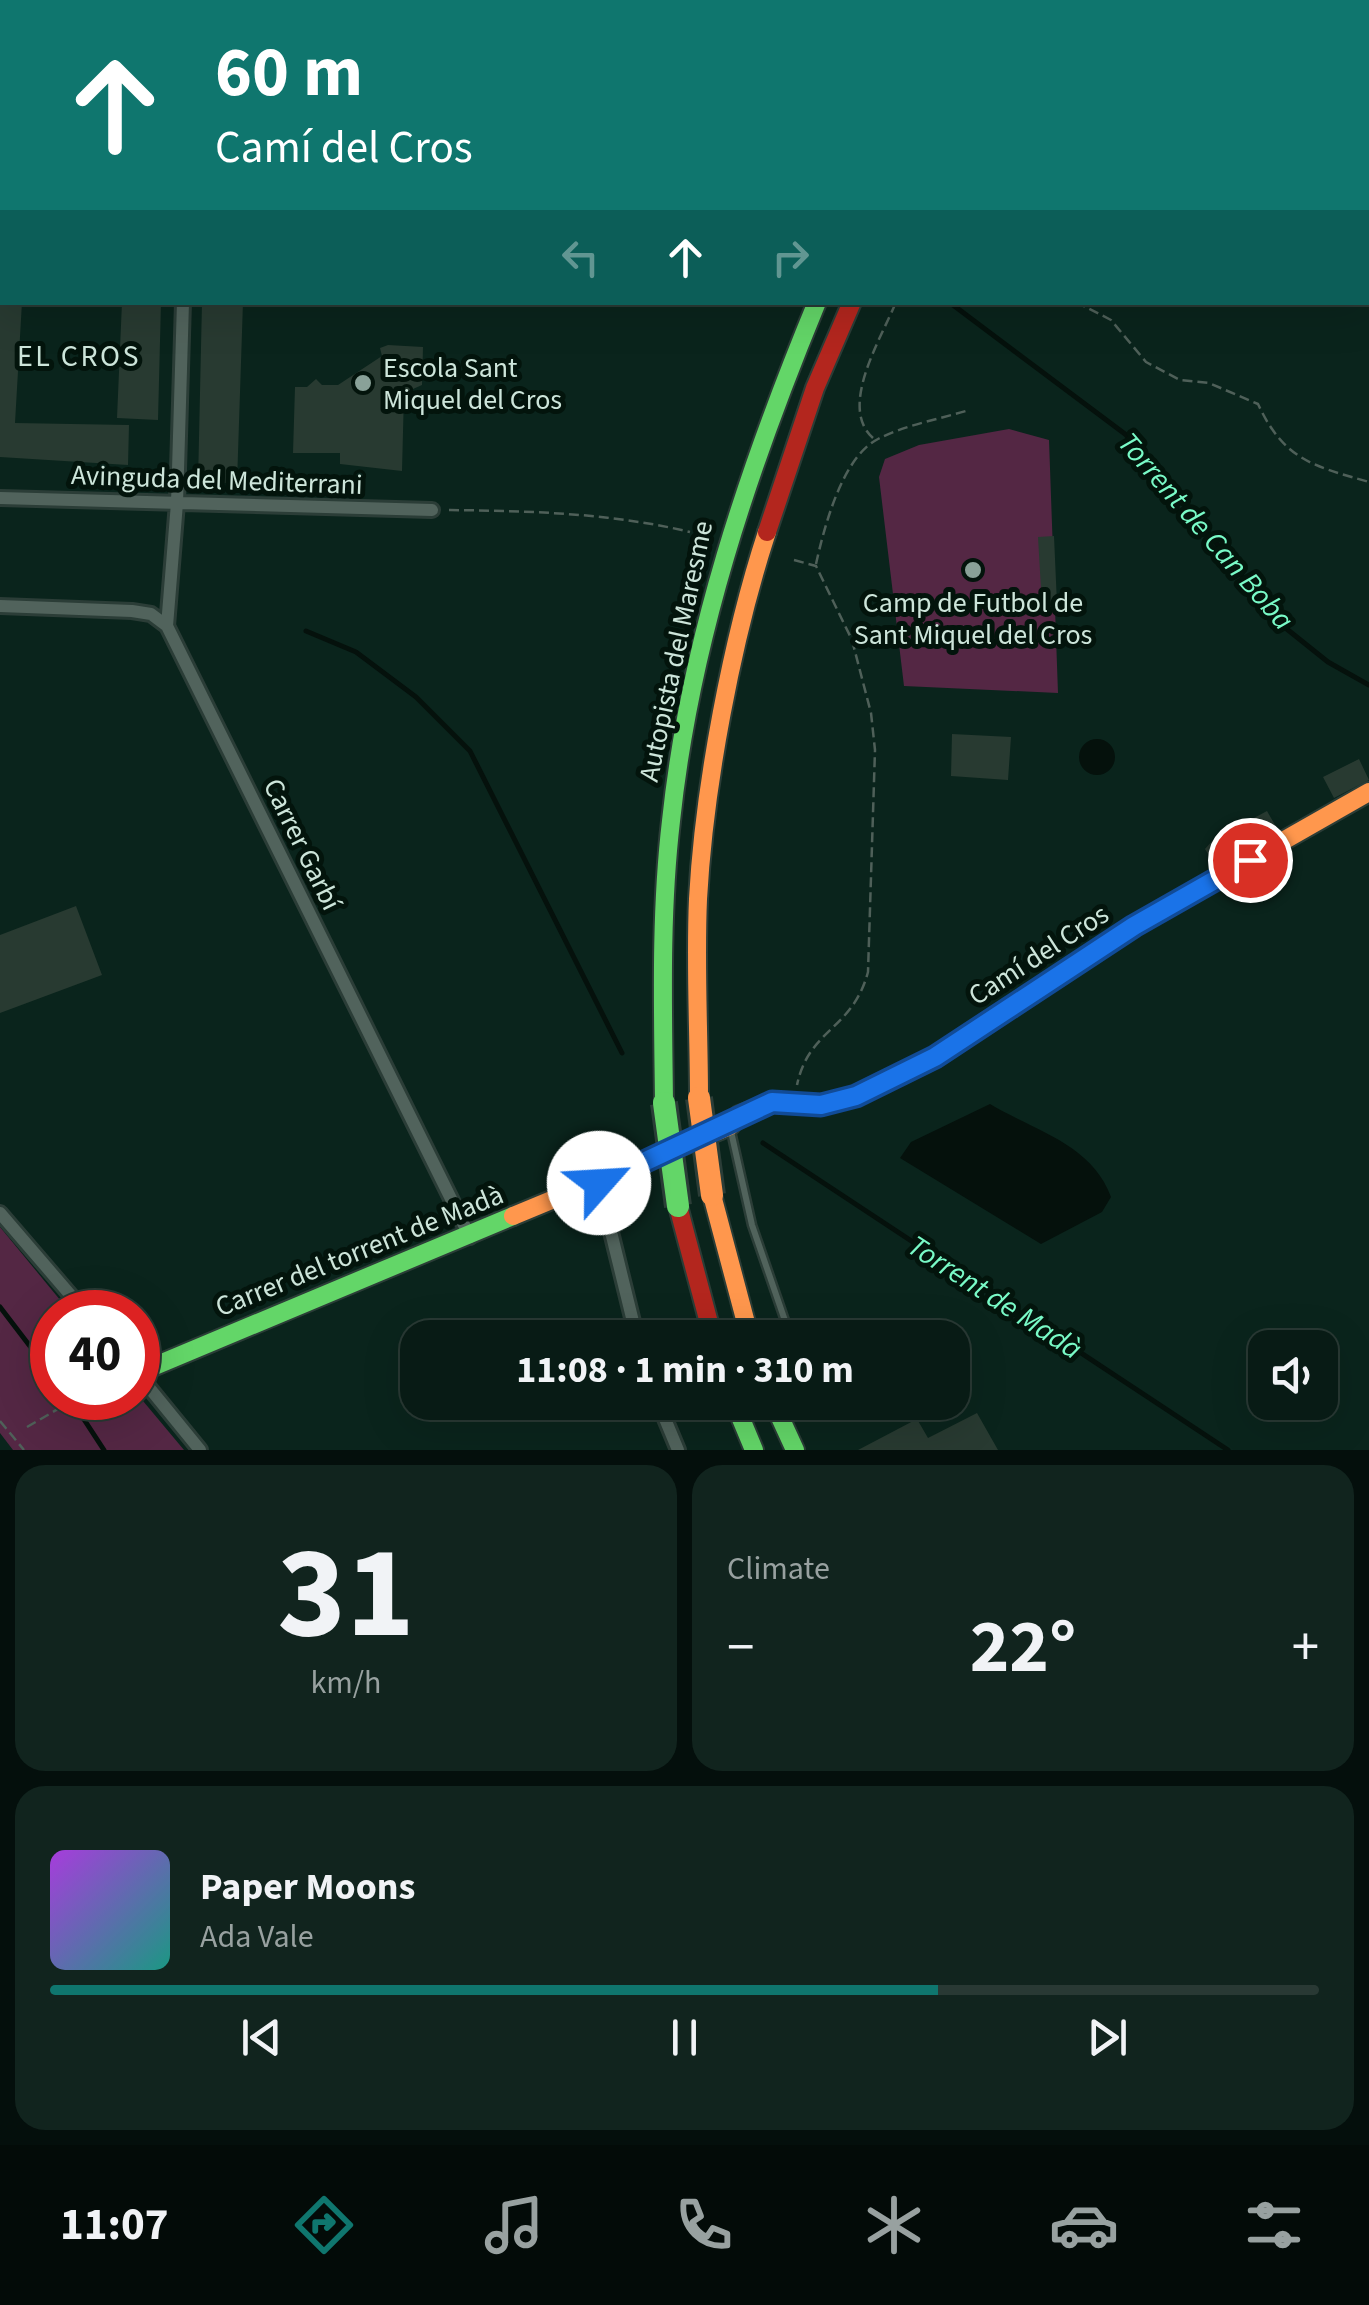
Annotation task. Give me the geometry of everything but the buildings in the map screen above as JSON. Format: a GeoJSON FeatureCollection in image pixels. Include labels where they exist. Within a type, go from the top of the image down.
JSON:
{"type":"FeatureCollection","features":[{"type":"Feature","properties":{"kind":"main road","name":"Autopista del Maresme"},"geometry":{"type":"LineString","coordinates":[[708,1320],[678,1206],[664,1103],[664,898],[682,739],[714,584],[746,479],[816,305]]}},
{"type":"Feature","properties":{"kind":"main road"},"geometry":{"type":"LineString","coordinates":[[745,1320],[712,1196],[699,1098],[698,898],[718,739],[754,571],[815,388],[851,305]]}},
{"type":"Feature","properties":{"kind":"main road","name":"Camí del Cros"},"geometry":{"type":"LineString","coordinates":[[730,1126],[739,1115],[772,1102],[798,1106],[856,1096],[935,1057],[1134,926],[1369,792]]}},
{"type":"Feature","properties":{"kind":"main road","name":"Carrer del torrent de Madà"},"geometry":{"type":"LineString","coordinates":[[160,1365],[730,1126]]}},
{"type":"Feature","properties":{"kind":"main road"},"geometry":{"type":"LineString","coordinates":[[742,1420],[754,1450]]}},
{"type":"Feature","properties":{"kind":"main road"},"geometry":{"type":"LineString","coordinates":[[781,1420],[795,1450]]}},
{"type":"Feature","properties":{"kind":"street"},"geometry":{"type":"LineString","coordinates":[[166,626],[176,503],[183,305]]}},
{"type":"Feature","properties":{"kind":"street","name":"Avinguda del Mediterrani"},"geometry":{"type":"LineString","coordinates":[[0,498],[432,510]]}},
{"type":"Feature","properties":{"kind":"street"},"geometry":{"type":"LineString","coordinates":[[0,606],[132,611],[151,614],[166,626]]}},
{"type":"Feature","properties":{"kind":"street","name":"Carrer Garbí"},"geometry":{"type":"LineString","coordinates":[[166,626],[470,1237]]}},
{"type":"Feature","properties":{"kind":"street"},"geometry":{"type":"LineString","coordinates":[[599,1183],[632,1320]]}},
{"type":"Feature","properties":{"kind":"street"},"geometry":{"type":"LineString","coordinates":[[0,1213],[65,1290]]}},
{"type":"Feature","properties":{"kind":"street"},"geometry":{"type":"LineString","coordinates":[[160,1401],[200,1450]]}},
{"type":"Feature","properties":{"kind":"street"},"geometry":{"type":"LineString","coordinates":[[666,1420],[678,1450]]}},
{"type":"Feature","properties":{"kind":"lane"},"geometry":{"type":"LineString","coordinates":[[730,1126],[752,1225],[785,1320]]}},
{"type":"Feature","properties":{"kind":"path"},"geometry":{"type":"LineString","coordinates":[[875,440],[860,427],[858,412],[869,366],[895,305]]}},
{"type":"Feature","properties":{"kind":"path"},"geometry":{"type":"LineString","coordinates":[[1082,305],[1111,320],[1146,362],[1180,380],[1208,383],[1258,404],[1272,434],[1306,464],[1369,482]]}},
{"type":"Feature","properties":{"kind":"path"},"geometry":{"type":"LineString","coordinates":[[798,1106],[803,1058],[861,1000],[868,972],[875,750],[871,713],[852,640],[816,566],[826,516],[852,467],[875,440],[969,410]]}},
{"type":"Feature","properties":{"kind":"path"},"geometry":{"type":"LineString","coordinates":[[432,510],[544,512],[652,523],[690,532]]}},
{"type":"Feature","properties":{"kind":"path"},"geometry":{"type":"LineString","coordinates":[[794,560],[816,566]]}},
{"type":"Feature","properties":{"kind":"path"},"geometry":{"type":"LineString","coordinates":[[26,1426],[37,1420]]}},
{"type":"Feature","properties":{"kind":"path"},"geometry":{"type":"LineString","coordinates":[[0,1421],[24,1450]]}},
{"type":"Feature","properties":{"kind":"shaded area","name":"Camp de Futbol de Sant Miquel del Cros"},"geometry":{"type":"Polygon","coordinates":[[[1009,429],[1049,440],[1058,693],[904,686],[879,477],[885,459],[919,445],[1009,429]]]}},
{"type":"Feature","properties":{"kind":"shaded area"},"geometry":{"type":"Polygon","coordinates":[[[1097,739],[1109,745],[1115,757],[1109,769],[1097,775],[1085,769],[1079,757],[1085,745],[1097,739]]]}},
{"type":"Feature","properties":{"kind":"shaded area"},"geometry":{"type":"Polygon","coordinates":[[[990,1104],[1060,1141],[1090,1164],[1111,1197],[1102,1212],[1041,1244],[900,1158],[911,1142],[990,1104]]]}},
{"type":"Feature","properties":{"kind":"shaded area"},"geometry":{"type":"Polygon","coordinates":[[[0,1227],[52,1290],[30,1290],[30,1420],[159,1420],[184,1450],[13,1450],[0,1433],[0,1227]]]}},
{"type":"Feature","properties":{"kind":"waterway","name":"Torrent de Can Boba"},"geometry":{"type":"LineString","coordinates":[[953,305],[1125,434],[1152,461],[1278,622],[1328,662],[1369,685]]}},
{"type":"Feature","properties":{"kind":"waterway","name":"Torrent de Madà"},"geometry":{"type":"LineString","coordinates":[[306,631],[356,652],[416,697],[470,751],[622,1053]]}},
{"type":"Feature","properties":{"kind":"waterway","name":"Torrent de Madà"},"geometry":{"type":"LineString","coordinates":[[763,1143],[1228,1450]]}},
{"type":"Feature","properties":{"kind":"waterway"},"geometry":{"type":"LineString","coordinates":[[0,1307],[30,1346]]}},
{"type":"Feature","properties":{"kind":"waterway"},"geometry":{"type":"LineString","coordinates":[[84,1420],[104,1450]]}},
{"type":"Feature","properties":{"kind":"traffic: fast"},"geometry":{"type":"LineString","coordinates":[[664,1103],[665,892],[671,821],[692,687],[745,492],[816,305]]}},
{"type":"Feature","properties":{"kind":"traffic: fast"},"geometry":{"type":"LineString","coordinates":[[664,1103],[678,1206]]}},
{"type":"Feature","properties":{"kind":"traffic: fast"},"geometry":{"type":"LineString","coordinates":[[160,1364],[513,1216]]}},
{"type":"Feature","properties":{"kind":"traffic: fast"},"geometry":{"type":"LineString","coordinates":[[742,1420],[754,1450]]}},
{"type":"Feature","properties":{"kind":"traffic: fast"},"geometry":{"type":"LineString","coordinates":[[781,1420],[795,1450]]}},
{"type":"Feature","properties":{"kind":"traffic: slow"},"geometry":{"type":"LineString","coordinates":[[699,1098],[697,924],[706,809],[731,666],[767,532]]}},
{"type":"Feature","properties":{"kind":"traffic: slow"},"geometry":{"type":"LineString","coordinates":[[513,1216],[730,1126],[739,1115],[772,1103],[821,1105],[856,1096],[935,1057],[1134,926],[1369,792]]}},
{"type":"Feature","properties":{"kind":"traffic: slow"},"geometry":{"type":"LineString","coordinates":[[699,1098],[712,1195]]}},
{"type":"Feature","properties":{"kind":"traffic: slow"},"geometry":{"type":"LineString","coordinates":[[712,1195],[745,1320]]}},
{"type":"Feature","properties":{"kind":"traffic: jam"},"geometry":{"type":"LineString","coordinates":[[767,532],[815,388],[851,305]]}},
{"type":"Feature","properties":{"kind":"traffic: jam"},"geometry":{"type":"LineString","coordinates":[[678,1206],[708,1320]]}},
{"type":"Feature","properties":{"kind":"place","name":"Escola Sant Miquel del Cros"},"geometry":{"type":"Point","coordinates":[363,383]}},
{"type":"Feature","properties":{"kind":"place","name":"Camp de Futbol de Sant Miquel del Cros"},"geometry":{"type":"Point","coordinates":[973,570]}},
{"type":"Feature","properties":{"kind":"district","name":"EL CROS"},"geometry":{"type":"Point","coordinates":[79,356]}},
{"type":"Feature","properties":{"kind":"route"},"geometry":{"type":"LineString","coordinates":[[599,1183],[730,1126],[739,1115],[772,1102],[821,1105],[856,1096],[935,1057],[1134,926],[1250,860]]}}]}
